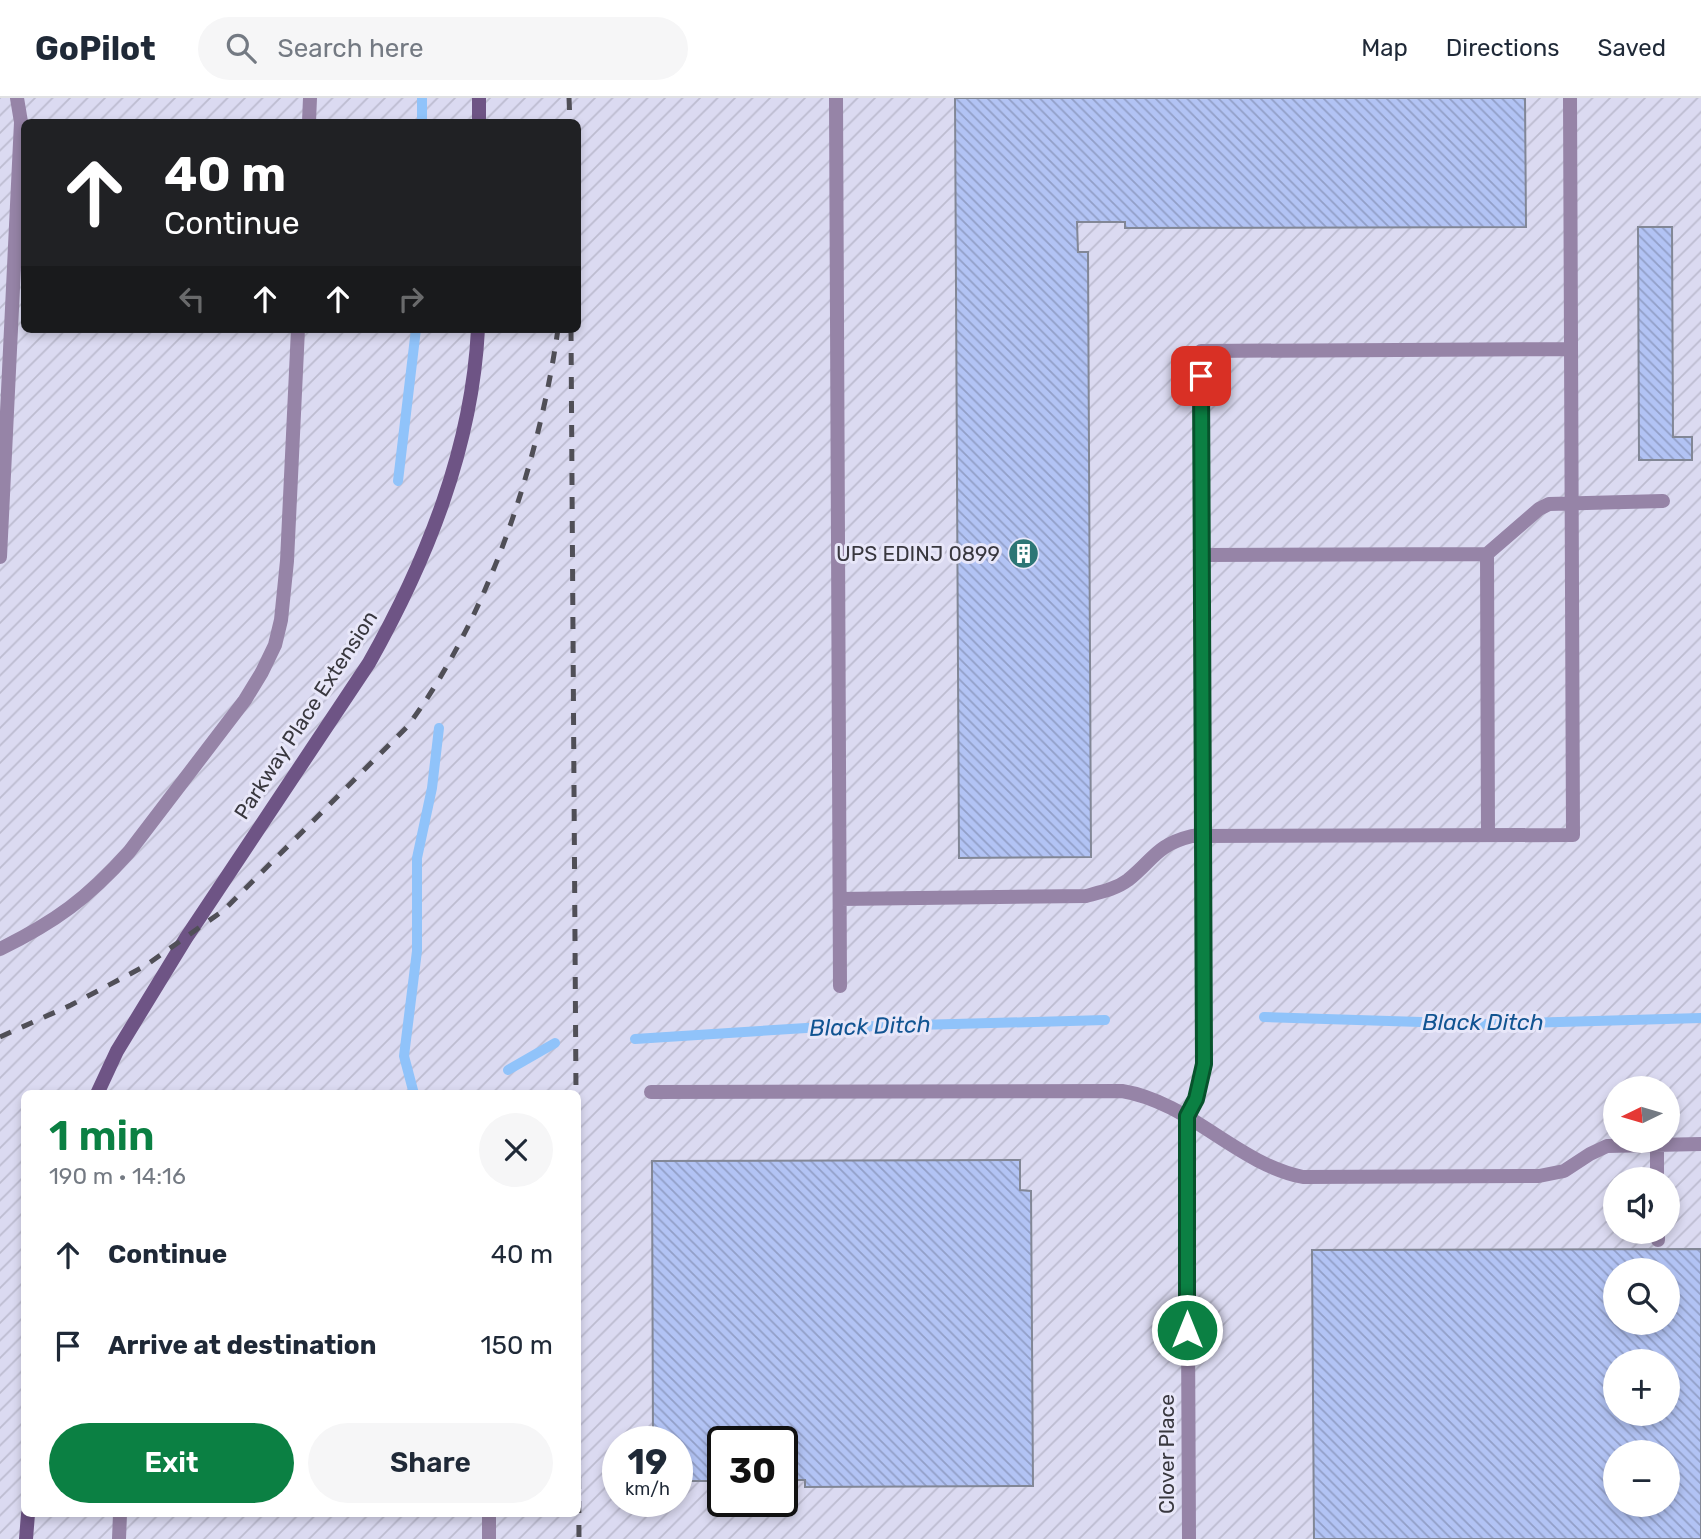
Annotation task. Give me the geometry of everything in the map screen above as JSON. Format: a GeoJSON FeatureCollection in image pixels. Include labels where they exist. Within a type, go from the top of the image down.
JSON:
{"type":"FeatureCollection","features":[{"type":"Feature","properties":{"kind":"main road"},"geometry":{"type":"LineString","coordinates":[[479,98],[479,119]]}},
{"type":"Feature","properties":{"kind":"main road","name":"Parkway Place Extension"},"geometry":{"type":"LineString","coordinates":[[99,1090],[117,1051],[180,948],[356,683],[388,630],[423,555],[449,485],[467,414],[477,333]]}},
{"type":"Feature","properties":{"kind":"main road"},"geometry":{"type":"LineString","coordinates":[[26,1539],[28,1517]]}},
{"type":"Feature","properties":{"kind":"street"},"geometry":{"type":"LineString","coordinates":[[0,558],[21,122],[17,98]]}},
{"type":"Feature","properties":{"kind":"street"},"geometry":{"type":"LineString","coordinates":[[309,119],[310,98]]}},
{"type":"Feature","properties":{"kind":"street"},"geometry":{"type":"LineString","coordinates":[[836,98],[840,986]]}},
{"type":"Feature","properties":{"kind":"street"},"geometry":{"type":"LineString","coordinates":[[840,899],[1086,896],[1103,892],[1128,880],[1166,844],[1192,836],[1573,835],[1570,98]]}},
{"type":"Feature","properties":{"kind":"street"},"geometry":{"type":"LineString","coordinates":[[0,949],[59,916],[87,896],[110,874],[245,700],[262,672],[275,645],[285,590],[299,333]]}},
{"type":"Feature","properties":{"kind":"street"},"geometry":{"type":"LineString","coordinates":[[1187,1116],[1196,1099],[1204,1064],[1201,351],[1571,349]]}},
{"type":"Feature","properties":{"kind":"street"},"geometry":{"type":"LineString","coordinates":[[1202,555],[1487,554],[1549,503],[1663,501]]}},
{"type":"Feature","properties":{"kind":"street"},"geometry":{"type":"LineString","coordinates":[[1487,554],[1488,835]]}},
{"type":"Feature","properties":{"kind":"street"},"geometry":{"type":"LineString","coordinates":[[650,1092],[1112,1090],[1147,1097],[1187,1116],[1269,1166],[1303,1177],[1539,1176],[1564,1171],[1603,1148]]}},
{"type":"Feature","properties":{"kind":"street","name":"Clover Place"},"geometry":{"type":"LineString","coordinates":[[1187,1116],[1189,1539]]}},
{"type":"Feature","properties":{"kind":"street"},"geometry":{"type":"LineString","coordinates":[[1680,1144],[1701,1144]]}},
{"type":"Feature","properties":{"kind":"street"},"geometry":{"type":"LineString","coordinates":[[119,1539],[120,1517]]}},
{"type":"Feature","properties":{"kind":"street"},"geometry":{"type":"LineString","coordinates":[[489,1517],[489,1539]]}},
{"type":"Feature","properties":{"kind":"shaded area"},"geometry":{"type":"Polygon","coordinates":[[[0,98],[1701,98],[1701,1539],[0,1539],[0,98]]]}},
{"type":"Feature","properties":{"kind":"building","name":"UPS EDINJ 0899"},"geometry":{"type":"Polygon","coordinates":[[[955,98],[1525,98],[1526,227],[1125,228],[1125,222],[1077,222],[1078,252],[1088,252],[1091,857],[959,858],[955,98]]]}},
{"type":"Feature","properties":{"kind":"building"},"geometry":{"type":"Polygon","coordinates":[[[1638,227],[1672,227],[1673,437],[1692,437],[1692,460],[1639,460],[1638,227]]]}},
{"type":"Feature","properties":{"kind":"building"},"geometry":{"type":"Polygon","coordinates":[[[1020,1160],[1020,1190],[1031,1191],[1033,1486],[805,1487],[805,1480],[798,1480],[798,1426],[707,1426],[707,1481],[693,1481],[693,1426],[653,1426],[652,1161],[1020,1160]]]}},
{"type":"Feature","properties":{"kind":"building"},"geometry":{"type":"Polygon","coordinates":[[[1701,1249],[1701,1539],[1314,1539],[1312,1250],[1701,1249]]]}},
{"type":"Feature","properties":{"kind":"waterway"},"geometry":{"type":"LineString","coordinates":[[422,98],[422,119]]}},
{"type":"Feature","properties":{"kind":"waterway"},"geometry":{"type":"LineString","coordinates":[[398,481],[416,333]]}},
{"type":"Feature","properties":{"kind":"waterway"},"geometry":{"type":"LineString","coordinates":[[413,1090],[404,1056],[417,951],[417,858],[432,788],[439,728]]}},
{"type":"Feature","properties":{"kind":"waterway","name":"Black Ditch"},"geometry":{"type":"LineString","coordinates":[[1264,1017],[1484,1024],[1701,1018]]}},
{"type":"Feature","properties":{"kind":"waterway","name":"Black Ditch"},"geometry":{"type":"LineString","coordinates":[[635,1039],[806,1028],[1105,1020]]}},
{"type":"Feature","properties":{"kind":"waterway","name":"Black Ditch"},"geometry":{"type":"LineString","coordinates":[[508,1070],[555,1043]]}},
{"type":"Feature","properties":{"kind":"railway"},"geometry":{"type":"LineString","coordinates":[[569,98],[570,119]]}},
{"type":"Feature","properties":{"kind":"railway"},"geometry":{"type":"LineString","coordinates":[[0,1037],[71,1005],[145,966],[224,910],[407,727],[462,638],[506,538],[538,433],[557,333]]}},
{"type":"Feature","properties":{"kind":"railway"},"geometry":{"type":"LineString","coordinates":[[571,333],[576,1090]]}},
{"type":"Feature","properties":{"kind":"railway"},"geometry":{"type":"LineString","coordinates":[[579,1517],[579,1539]]}},
{"type":"Feature","properties":{"kind":"place","name":"UPS EDINJ 0899"},"geometry":{"type":"Point","coordinates":[1023,554]}},
{"type":"Feature","properties":{"kind":"route"},"geometry":{"type":"LineString","coordinates":[[1187,1330],[1187,1116],[1202,1081],[1204,1064],[1201,376]]}}]}
